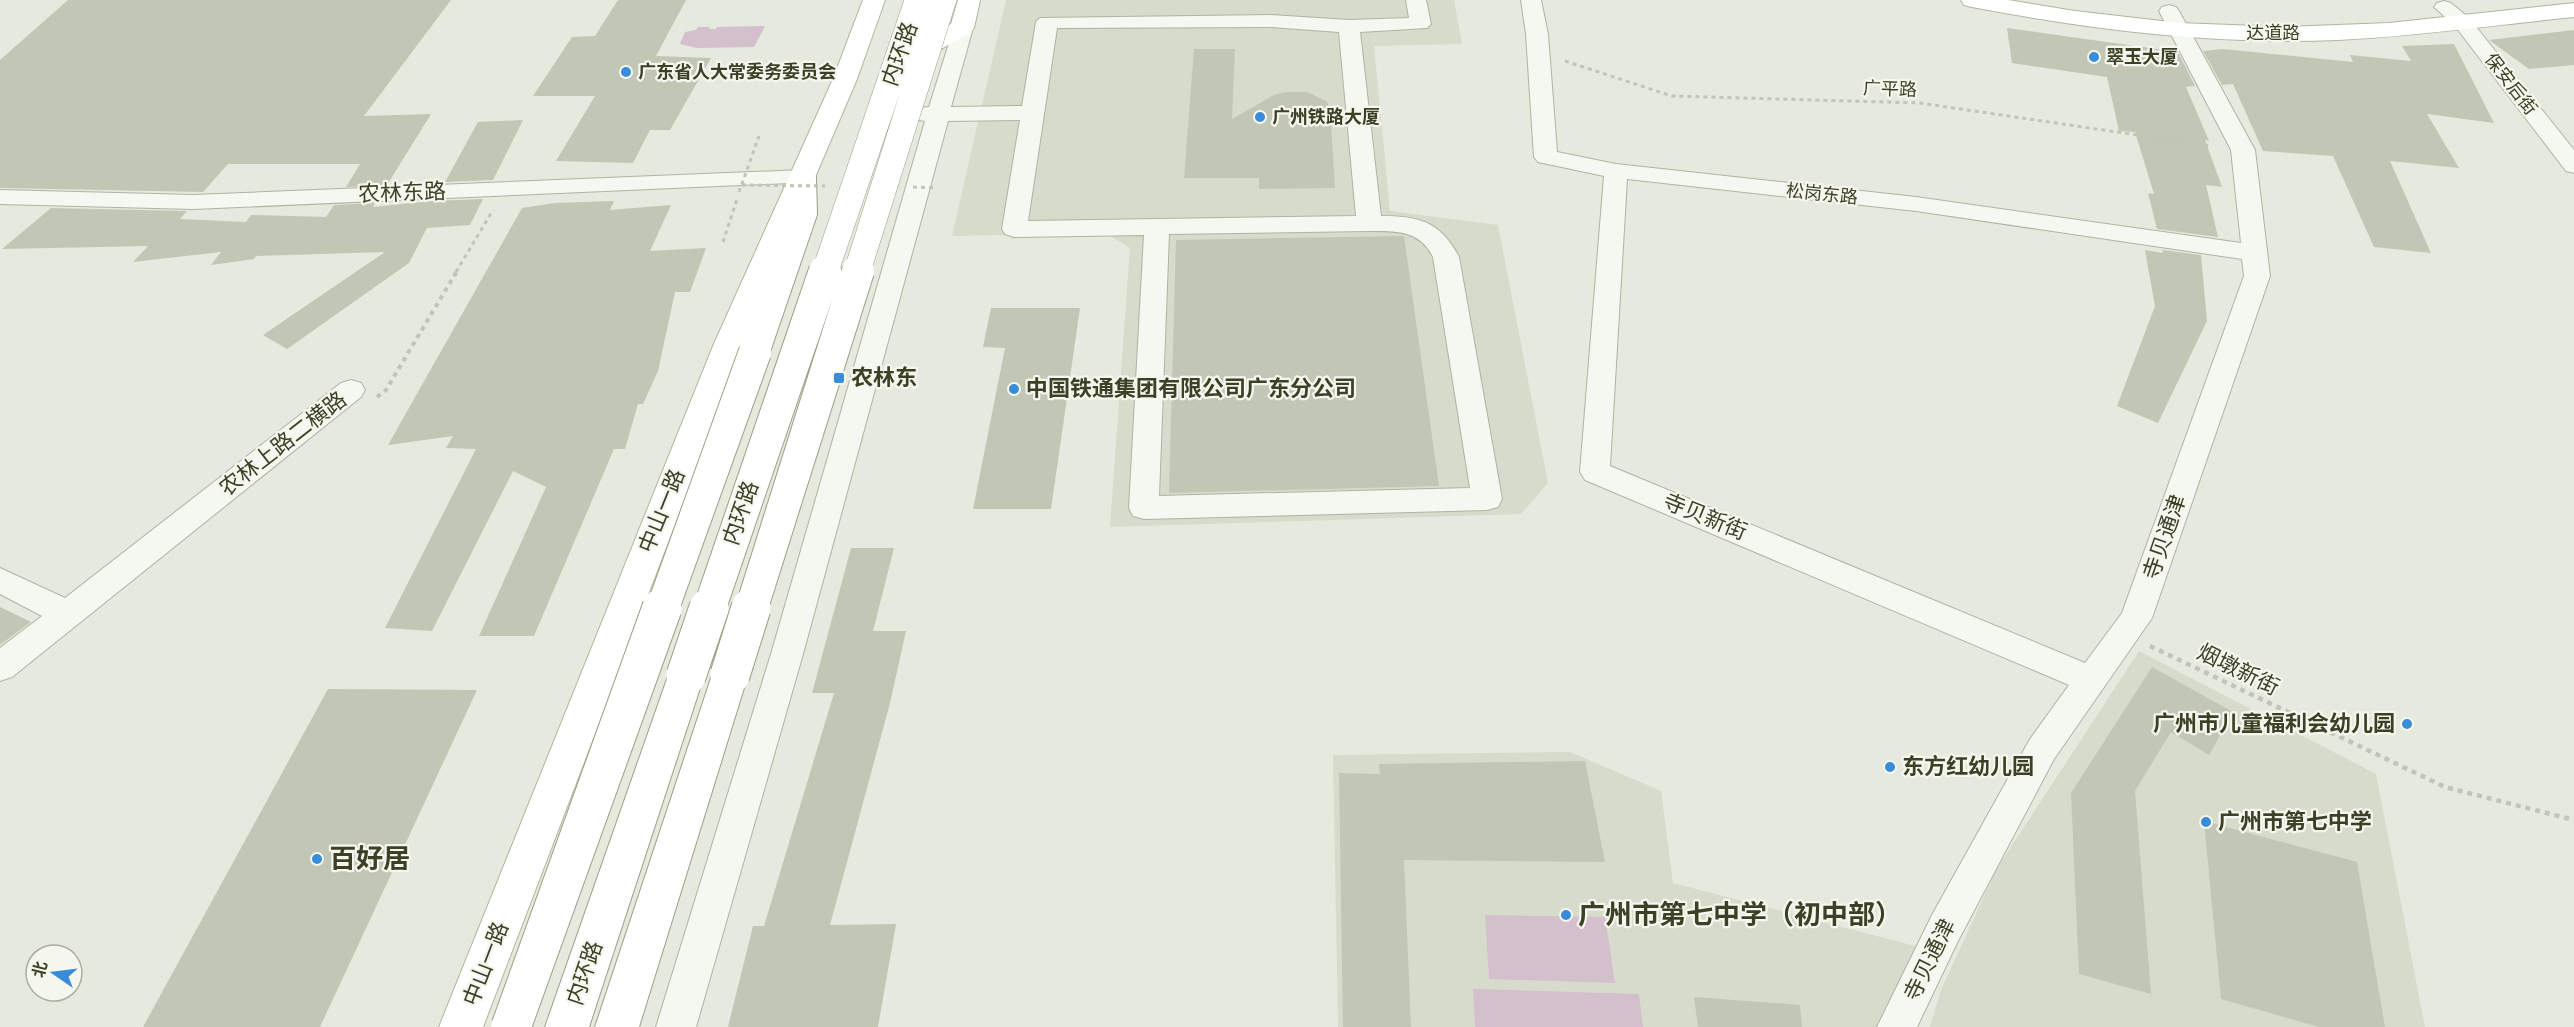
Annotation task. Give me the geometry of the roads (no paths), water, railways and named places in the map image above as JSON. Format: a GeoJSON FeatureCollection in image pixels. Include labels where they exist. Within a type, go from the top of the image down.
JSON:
{"type":"FeatureCollection","features":[{"type":"Feature","properties":{"kind":"main road","name":"达道路"},"geometry":{"type":"LineString","coordinates":[[1972,0],[2097,21],[2293,17],[2521,0]]}},
{"type":"Feature","properties":{"kind":"main road","name":"达道路"},"geometry":{"type":"LineString","coordinates":[[2057,0],[2257,34],[2389,30],[2574,10]]}},
{"type":"Feature","properties":{"kind":"main road"},"geometry":{"type":"LineString","coordinates":[[604,1027],[898,128],[915,54],[930,3],[875,4]]}},
{"type":"Feature","properties":{"kind":"main road","name":"内环路"},"geometry":{"type":"LineString","coordinates":[[616,1027],[898,128],[930,3]]}},
{"type":"Feature","properties":{"kind":"main road","name":"内环路"},"geometry":{"type":"LineString","coordinates":[[567,1027],[930,3]]}},
{"type":"Feature","properties":{"kind":"main road","name":"中山一路"},"geometry":{"type":"LineString","coordinates":[[461,1027],[728,346],[803,177],[875,4]]}},
{"type":"Feature","properties":{"kind":"main road"},"geometry":{"type":"LineString","coordinates":[[915,54],[964,9]]}},
{"type":"Feature","properties":{"kind":"main road"},"geometry":{"type":"LineString","coordinates":[[898,128],[964,9]]}},
{"type":"Feature","properties":{"kind":"main road"},"geometry":{"type":"LineString","coordinates":[[511,1027],[803,215],[803,177]]}},
{"type":"Feature","properties":{"kind":"street"},"geometry":{"type":"LineString","coordinates":[[1157,226],[1144,508],[1487,499],[1446,257],[1436,237],[1425,229],[1412,225],[1369,223],[1157,226],[1014,229],[1047,22],[1271,21],[1349,26],[1420,24],[1416,0]]}},
{"type":"Feature","properties":{"kind":"street","name":"松岗东路"},"geometry":{"type":"LineString","coordinates":[[1531,0],[1539,52],[1546,157],[1616,171],[1916,204],[2254,253]]}},
{"type":"Feature","properties":{"kind":"street","name":"保安后街"},"geometry":{"type":"LineString","coordinates":[[2444,7],[2462,22],[2574,166]]}},
{"type":"Feature","properties":{"kind":"street"},"geometry":{"type":"LineString","coordinates":[[676,1027],[811,573],[938,113],[964,9]]}},
{"type":"Feature","properties":{"kind":"street","name":"寺贝通津"},"geometry":{"type":"LineString","coordinates":[[1897,1027],[1945,928],[2042,749],[2136,618],[2257,276],[2243,150],[2174,20]]}},
{"type":"Feature","properties":{"kind":"street"},"geometry":{"type":"LineString","coordinates":[[1349,26],[1369,223]]}},
{"type":"Feature","properties":{"kind":"street"},"geometry":{"type":"LineString","coordinates":[[898,128],[938,113],[1033,113]]}},
{"type":"Feature","properties":{"kind":"street","name":"寺贝新街"},"geometry":{"type":"LineString","coordinates":[[1616,171],[1595,472],[2092,680]]}},
{"type":"Feature","properties":{"kind":"street","name":"农林东路"},"geometry":{"type":"LineString","coordinates":[[0,197],[194,202],[803,177]]}},
{"type":"Feature","properties":{"kind":"street","name":"农林上路二横路"},"geometry":{"type":"LineString","coordinates":[[0,667],[351,390]]}},
{"type":"Feature","properties":{"kind":"street"},"geometry":{"type":"LineString","coordinates":[[0,580],[67,614]]}},
{"type":"Feature","properties":{"kind":"place","name":"翠玉大厦"},"geometry":{"type":"Point","coordinates":[2094,57]}},
{"type":"Feature","properties":{"kind":"place","name":"广东省人大常委务委员会"},"geometry":{"type":"Point","coordinates":[626,72]}},
{"type":"Feature","properties":{"kind":"place","name":"广州铁路大厦"},"geometry":{"type":"Point","coordinates":[1260,117]}},
{"type":"Feature","properties":{"kind":"place","name":"农林东"},"geometry":{"type":"Point","coordinates":[839,378]}},
{"type":"Feature","properties":{"kind":"place","name":"中国铁通集团有限公司广东分公司"},"geometry":{"type":"Point","coordinates":[1014,389]}},
{"type":"Feature","properties":{"kind":"place","name":"广州市儿童福利会幼儿园"},"geometry":{"type":"Point","coordinates":[2407,724]}},
{"type":"Feature","properties":{"kind":"place","name":"东方红幼儿园"},"geometry":{"type":"Point","coordinates":[1890,767]}},
{"type":"Feature","properties":{"kind":"place","name":"广州市第七中学"},"geometry":{"type":"Point","coordinates":[2206,822]}},
{"type":"Feature","properties":{"kind":"place","name":"百好居"},"geometry":{"type":"Point","coordinates":[317,859]}},
{"type":"Feature","properties":{"kind":"place","name":"广州市第七中学（初中部）"},"geometry":{"type":"Point","coordinates":[1566,915]}}]}
